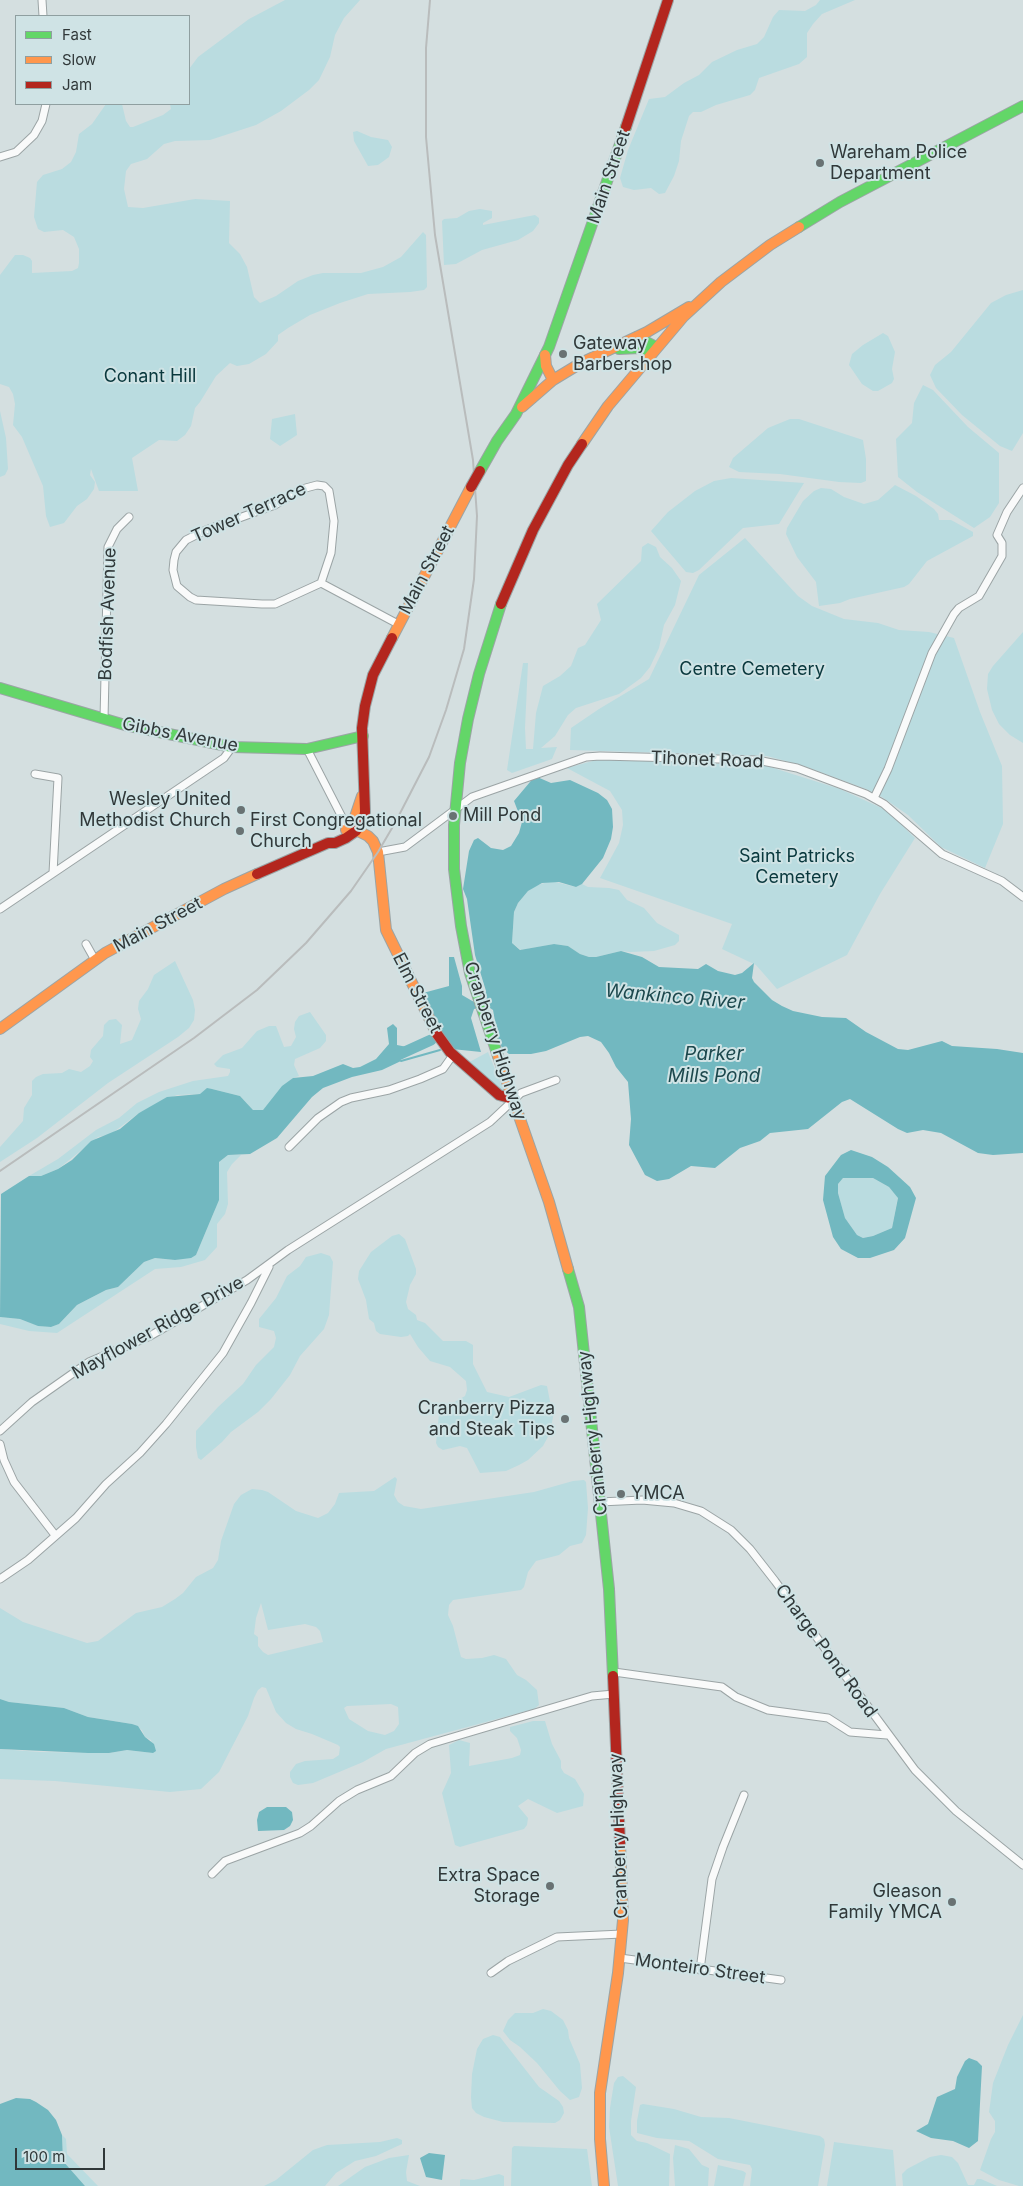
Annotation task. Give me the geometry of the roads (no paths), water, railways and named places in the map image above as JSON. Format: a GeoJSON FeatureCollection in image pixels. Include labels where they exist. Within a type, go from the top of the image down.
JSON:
{"type":"FeatureCollection","features":[{"type":"Feature","properties":{"kind":"main road","name":"Main Street"},"geometry":{"type":"LineString","coordinates":[[0,1029],[95,960],[138,934],[224,889],[328,843],[332,837],[355,830],[354,820],[363,790],[365,706],[373,675],[471,487],[496,441],[516,414],[546,354],[618,151],[668,0]]}},
{"type":"Feature","properties":{"kind":"main road","name":"Cranberry Highway"},"geometry":{"type":"LineString","coordinates":[[604,2186],[600,2139],[600,2093],[620,1958],[622,1877],[614,1672],[600,1502],[579,1307],[549,1202],[481,1010],[470,973],[460,926],[454,863],[455,809],[468,719],[481,667],[504,595],[533,530],[568,465],[608,406],[684,316],[770,245],[840,202],[1023,106]]}},
{"type":"Feature","properties":{"kind":"main road"},"geometry":{"type":"LineString","coordinates":[[516,414],[550,382],[673,318],[706,296]]}},
{"type":"Feature","properties":{"kind":"main road"},"geometry":{"type":"LineString","coordinates":[[637,337],[655,349]]}},
{"type":"Feature","properties":{"kind":"main road"},"geometry":{"type":"LineString","coordinates":[[604,353],[627,347],[655,349]]}},
{"type":"Feature","properties":{"kind":"main road"},"geometry":{"type":"LineString","coordinates":[[546,354],[546,366],[550,382]]}},
{"type":"Feature","properties":{"kind":"main road"},"geometry":{"type":"LineString","coordinates":[[540,365],[539,375],[550,382]]}},
{"type":"Feature","properties":{"kind":"main road","name":"Gibbs Avenue"},"geometry":{"type":"LineString","coordinates":[[0,688],[104,719],[232,747],[307,749],[363,736]]}},
{"type":"Feature","properties":{"kind":"main road"},"geometry":{"type":"LineString","coordinates":[[355,830],[363,832],[373,841],[378,852]]}},
{"type":"Feature","properties":{"kind":"main road","name":"Elm Street"},"geometry":{"type":"LineString","coordinates":[[378,852],[386,930],[438,1036],[453,1055],[499,1095],[513,1099]]}},
{"type":"Feature","properties":{"kind":"street"},"geometry":{"type":"LineString","coordinates":[[42,0],[43,15]]}},
{"type":"Feature","properties":{"kind":"street"},"geometry":{"type":"LineString","coordinates":[[0,158],[16,152],[34,135],[42,121],[46,105]]}},
{"type":"Feature","properties":{"kind":"street","name":"Tower Terrace"},"geometry":{"type":"LineString","coordinates":[[317,485],[324,486],[329,491],[334,521],[331,553],[321,583],[275,604],[196,600],[190,598],[178,586],[173,570],[174,560],[181,544],[193,536],[275,505],[302,489],[317,485]]}},
{"type":"Feature","properties":{"kind":"street"},"geometry":{"type":"LineString","coordinates":[[874,798],[882,783],[932,653],[959,608],[980,596],[1002,556],[1002,543],[997,535],[1007,512],[1023,488]]}},
{"type":"Feature","properties":{"kind":"street","name":"Bodfish Avenue"},"geometry":{"type":"LineString","coordinates":[[104,719],[108,547],[117,529],[129,517]]}},
{"type":"Feature","properties":{"kind":"street"},"geometry":{"type":"LineString","coordinates":[[321,583],[398,624]]}},
{"type":"Feature","properties":{"kind":"street"},"geometry":{"type":"LineString","coordinates":[[0,909],[224,758],[232,747]]}},
{"type":"Feature","properties":{"kind":"street"},"geometry":{"type":"LineString","coordinates":[[307,749],[345,823],[355,830]]}},
{"type":"Feature","properties":{"kind":"street","name":"Tihonet Road"},"geometry":{"type":"LineString","coordinates":[[378,852],[405,847],[468,798],[564,763],[600,756],[772,762],[832,780],[874,798],[902,818],[942,854],[1002,881],[1023,897]]}},
{"type":"Feature","properties":{"kind":"street"},"geometry":{"type":"LineString","coordinates":[[35,774],[58,778],[53,873]]}},
{"type":"Feature","properties":{"kind":"street"},"geometry":{"type":"LineString","coordinates":[[86,944],[95,960]]}},
{"type":"Feature","properties":{"kind":"street"},"geometry":{"type":"LineString","coordinates":[[289,1147],[318,1118],[341,1102],[389,1090],[420,1079],[443,1069],[453,1055]]}},
{"type":"Feature","properties":{"kind":"street","name":"Mayflower Ridge Drive"},"geometry":{"type":"LineString","coordinates":[[1,1432],[32,1402],[89,1362],[160,1331],[247,1280],[288,1250],[490,1122],[520,1093],[556,1080]]}},
{"type":"Feature","properties":{"kind":"street","name":"Mayflower Ridge Drive"},"geometry":{"type":"LineString","coordinates":[[0,1579],[28,1560],[76,1518],[106,1484],[140,1453],[215,1365],[246,1313],[262,1276],[271,1263]]}},
{"type":"Feature","properties":{"kind":"street"},"geometry":{"type":"LineString","coordinates":[[0,1444],[4,1460],[14,1482],[55,1535]]}},
{"type":"Feature","properties":{"kind":"street","name":"Charge Pond Road"},"geometry":{"type":"LineString","coordinates":[[600,1502],[651,1500],[682,1505],[706,1513],[732,1530],[750,1549],[775,1581],[887,1735],[915,1770],[941,1797],[1023,1865]]}},
{"type":"Feature","properties":{"kind":"street"},"geometry":{"type":"LineString","coordinates":[[614,1672],[716,1686],[725,1689],[736,1698],[768,1710],[828,1718],[850,1732],[887,1735]]}},
{"type":"Feature","properties":{"kind":"street"},"geometry":{"type":"LineString","coordinates":[[212,1874],[226,1861],[300,1833],[312,1826],[339,1801],[364,1786],[391,1776],[415,1753],[430,1744],[592,1696],[614,1694]]}},
{"type":"Feature","properties":{"kind":"street"},"geometry":{"type":"LineString","coordinates":[[700,1970],[714,1873],[744,1795]]}},
{"type":"Feature","properties":{"kind":"street"},"geometry":{"type":"LineString","coordinates":[[491,1973],[508,1961],[557,1937],[622,1934]]}},
{"type":"Feature","properties":{"kind":"street","name":"Monteiro Street"},"geometry":{"type":"LineString","coordinates":[[620,1958],[781,1980]]}},
{"type":"Feature","properties":{"kind":"water","name":"Parker Mills Pond"},"geometry":{"type":"Polygon","coordinates":[[[535,776],[551,783],[570,780],[598,793],[607,800],[612,809],[613,827],[611,839],[603,858],[582,884],[576,887],[559,882],[542,883],[528,891],[518,903],[514,912],[512,943],[520,950],[554,944],[568,946],[580,954],[589,957],[621,951],[642,957],[659,967],[698,969],[706,964],[718,971],[735,975],[742,973],[754,963],[752,978],[754,982],[772,1000],[782,1006],[793,1011],[822,1017],[846,1018],[866,1032],[898,1049],[908,1050],[942,1041],[952,1046],[1023,1053],[1023,1153],[993,1155],[978,1153],[941,1133],[923,1130],[907,1133],[850,1099],[842,1102],[808,1129],[770,1133],[760,1141],[740,1148],[715,1168],[691,1166],[669,1179],[657,1181],[645,1175],[629,1145],[631,1119],[628,1082],[616,1067],[601,1042],[588,1036],[580,1037],[546,1051],[531,1054],[509,1054],[502,1048],[498,1038],[493,1010],[487,1006],[474,1009],[471,1018],[481,1052],[452,1049],[423,993],[449,986],[449,957],[454,957],[462,986],[462,995],[474,1002],[484,998],[486,991],[475,955],[467,899],[463,889],[469,851],[474,840],[478,838],[491,848],[503,850],[511,846],[519,833],[522,822],[514,801],[535,776]]]}},
{"type":"Feature","properties":{"kind":"water"},"geometry":{"type":"Polygon","coordinates":[[[393,1024],[397,1028],[397,1045],[407,1047],[399,1055],[401,1061],[382,1070],[352,1077],[323,1088],[312,1097],[277,1138],[250,1154],[228,1155],[219,1162],[219,1200],[196,1255],[191,1258],[175,1260],[155,1258],[144,1262],[118,1287],[106,1290],[77,1305],[59,1324],[51,1327],[38,1326],[20,1319],[0,1317],[1,1194],[29,1176],[41,1176],[58,1169],[72,1160],[91,1141],[120,1129],[139,1113],[167,1097],[200,1094],[207,1088],[240,1096],[253,1110],[263,1110],[282,1086],[293,1078],[313,1076],[343,1064],[353,1068],[360,1067],[376,1059],[389,1044],[387,1028],[393,1024]]]}},
{"type":"Feature","properties":{"kind":"water"},"geometry":{"type":"Polygon","coordinates":[[[851,1150],[872,1157],[888,1167],[910,1187],[916,1198],[905,1238],[894,1250],[870,1258],[858,1258],[841,1249],[833,1237],[823,1200],[825,1176],[841,1155],[851,1150]],[[843,1178],[838,1184],[838,1193],[845,1218],[857,1235],[863,1238],[892,1228],[898,1198],[889,1187],[873,1178],[843,1178]]]}},
{"type":"Feature","properties":{"kind":"water"},"geometry":{"type":"Polygon","coordinates":[[[0,1699],[9,1702],[64,1708],[88,1717],[138,1726],[145,1737],[154,1744],[156,1751],[153,1753],[127,1750],[109,1753],[88,1753],[0,1749],[0,1699]]]}},
{"type":"Feature","properties":{"kind":"water"},"geometry":{"type":"Polygon","coordinates":[[[267,1807],[286,1807],[292,1812],[293,1820],[290,1826],[284,1830],[258,1831],[257,1820],[259,1812],[267,1807]]]}},
{"type":"Feature","properties":{"kind":"water"},"geometry":{"type":"Polygon","coordinates":[[[969,2058],[977,2061],[982,2066],[978,2141],[969,2148],[953,2141],[931,2138],[916,2131],[928,2124],[937,2097],[955,2089],[957,2077],[965,2061],[969,2058]]]}},
{"type":"Feature","properties":{"kind":"water"},"geometry":{"type":"Polygon","coordinates":[[[16,2098],[30,2099],[36,2102],[48,2110],[56,2120],[62,2135],[63,2161],[85,2186],[0,2186],[0,2104],[16,2098]]]}},
{"type":"Feature","properties":{"kind":"water"},"geometry":{"type":"Polygon","coordinates":[[[429,2153],[445,2155],[442,2180],[426,2177],[420,2158],[429,2153]]]}},
{"type":"Feature","properties":{"kind":"waterway","name":"Wankinco River"},"geometry":{"type":"LineString","coordinates":[[387,1060],[431,1040]]}},
{"type":"Feature","properties":{"kind":"waterway"},"geometry":{"type":"LineString","coordinates":[[401,1061],[440,1050]]}},
{"type":"Feature","properties":{"kind":"railway"},"geometry":{"type":"LineString","coordinates":[[0,1171],[194,1038],[257,990],[306,943],[351,891],[378,852],[429,757],[446,710],[464,649],[474,579],[477,516],[473,460],[435,235],[426,137],[426,48],[430,0]]}},
{"type":"Feature","properties":{"kind":"place","name":"Wareham Police Department"},"geometry":{"type":"Point","coordinates":[820,163]}},
{"type":"Feature","properties":{"kind":"place","name":"Gateway Barbershop"},"geometry":{"type":"Point","coordinates":[563,354]}},
{"type":"Feature","properties":{"kind":"place","name":"Wesley United Methodist Church"},"geometry":{"type":"Point","coordinates":[241,810]}},
{"type":"Feature","properties":{"kind":"place","name":"Mill Pond"},"geometry":{"type":"Point","coordinates":[453,816]}},
{"type":"Feature","properties":{"kind":"place","name":"First Congregational Church"},"geometry":{"type":"Point","coordinates":[240,831]}},
{"type":"Feature","properties":{"kind":"place","name":"Cranberry Pizza and Steak Tips"},"geometry":{"type":"Point","coordinates":[565,1419]}},
{"type":"Feature","properties":{"kind":"place","name":"YMCA"},"geometry":{"type":"Point","coordinates":[621,1494]}},
{"type":"Feature","properties":{"kind":"place","name":"Extra Space Storage"},"geometry":{"type":"Point","coordinates":[550,1886]}},
{"type":"Feature","properties":{"kind":"place","name":"Gleason Family YMCA"},"geometry":{"type":"Point","coordinates":[952,1902]}},
{"type":"Feature","properties":{"kind":"park label","name":"Conant Hill"},"geometry":{"type":"Point","coordinates":[150,377]}},
{"type":"Feature","properties":{"kind":"park label","name":"Centre Cemetery"},"geometry":{"type":"Point","coordinates":[752,670]}},
{"type":"Feature","properties":{"kind":"park label","name":"Saint Patricks Cemetery"},"geometry":{"type":"Point","coordinates":[797,868]}}]}
